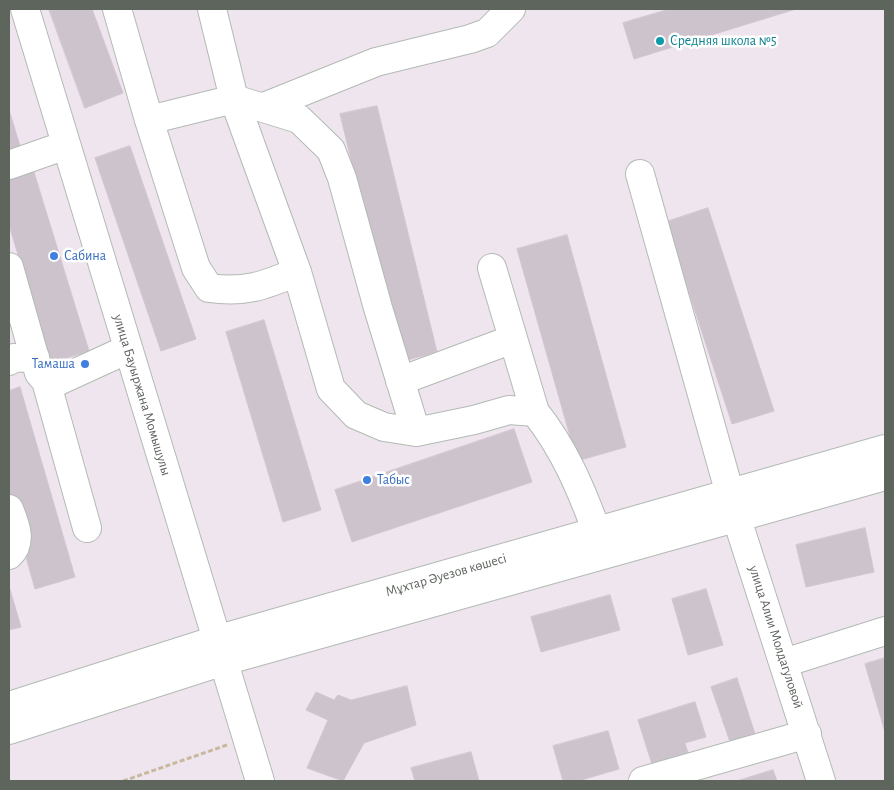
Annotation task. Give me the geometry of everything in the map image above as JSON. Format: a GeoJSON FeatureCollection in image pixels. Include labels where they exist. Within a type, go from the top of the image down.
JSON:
{"type":"FeatureCollection","features":[{"type":"Feature","properties":{"kind":"street","name":"улица Бауыржана Момышулы"},"geometry":{"type":"LineString","coordinates":[[25,9],[260,781]]}},
{"type":"Feature","properties":{"kind":"street"},"geometry":{"type":"LineString","coordinates":[[117,9],[149,120],[196,268],[209,288],[234,292],[268,284],[297,272]]}},
{"type":"Feature","properties":{"kind":"street"},"geometry":{"type":"LineString","coordinates":[[212,9],[234,99],[297,272],[330,389],[356,415],[384,427],[416,432],[474,420],[509,410],[535,412]]}},
{"type":"Feature","properties":{"kind":"street"},"geometry":{"type":"LineString","coordinates":[[264,107],[376,62],[470,39],[487,33],[511,9]]}},
{"type":"Feature","properties":{"kind":"street"},"geometry":{"type":"LineString","coordinates":[[149,120],[234,99],[264,107],[299,120],[330,150],[342,178],[416,432]]}},
{"type":"Feature","properties":{"kind":"street"},"geometry":{"type":"LineString","coordinates":[[9,166],[66,145]]}},
{"type":"Feature","properties":{"kind":"street","name":"улица Алии Молдагуловой"},"geometry":{"type":"LineString","coordinates":[[640,174],[735,506],[822,781]]}},
{"type":"Feature","properties":{"kind":"street"},"geometry":{"type":"LineString","coordinates":[[9,268],[22,359],[46,381],[87,528]]}},
{"type":"Feature","properties":{"kind":"street"},"geometry":{"type":"LineString","coordinates":[[492,268],[535,412],[557,442],[581,489],[597,532]]}},
{"type":"Feature","properties":{"kind":"street"},"geometry":{"type":"LineString","coordinates":[[400,381],[513,339]]}},
{"type":"Feature","properties":{"kind":"street"},"geometry":{"type":"LineString","coordinates":[[46,381],[56,382],[128,349]]}},
{"type":"Feature","properties":{"kind":"street","name":"Мұхтар Әуезов көшесі"},"geometry":{"type":"LineString","coordinates":[[9,706],[220,651],[735,506],[885,449]]}},
{"type":"Feature","properties":{"kind":"street","name":"Мұхтар Әуезов көшесі"},"geometry":{"type":"LineString","coordinates":[[9,730],[220,651],[597,532],[885,476]]}},
{"type":"Feature","properties":{"kind":"street"},"geometry":{"type":"LineString","coordinates":[[9,509],[17,535],[16,547],[9,555]]}},
{"type":"Feature","properties":{"kind":"street"},"geometry":{"type":"LineString","coordinates":[[784,663],[885,631]]}},
{"type":"Feature","properties":{"kind":"street"},"geometry":{"type":"LineString","coordinates":[[643,781],[807,734]]}},
{"type":"Feature","properties":{"kind":"path"},"geometry":{"type":"LineString","coordinates":[[123,781],[247,738]]}},
{"type":"Feature","properties":{"kind":"building"},"geometry":{"type":"Polygon","coordinates":[[[49,9],[92,9],[123,93],[85,108],[49,9]]]}},
{"type":"Feature","properties":{"kind":"building","name":"Средняя школа №5"},"geometry":{"type":"Polygon","coordinates":[[[670,9],[796,9],[634,59],[623,23],[670,9]]]}},
{"type":"Feature","properties":{"kind":"building"},"geometry":{"type":"Polygon","coordinates":[[[377,106],[437,352],[400,362],[340,114],[377,106]]]}},
{"type":"Feature","properties":{"kind":"building"},"geometry":{"type":"Polygon","coordinates":[[[9,110],[21,149],[9,153],[9,110]]]}},
{"type":"Feature","properties":{"kind":"building"},"geometry":{"type":"Polygon","coordinates":[[[130,146],[196,339],[161,351],[95,158],[130,146]]]}},
{"type":"Feature","properties":{"kind":"building"},"geometry":{"type":"Polygon","coordinates":[[[33,169],[89,351],[51,363],[9,225],[9,176],[33,169]]]}},
{"type":"Feature","properties":{"kind":"building"},"geometry":{"type":"Polygon","coordinates":[[[708,208],[774,411],[732,424],[666,222],[708,208]]]}},
{"type":"Feature","properties":{"kind":"building"},"geometry":{"type":"Polygon","coordinates":[[[567,235],[626,447],[577,461],[517,249],[567,235]]]}},
{"type":"Feature","properties":{"kind":"building"},"geometry":{"type":"Polygon","coordinates":[[[264,320],[321,510],[283,522],[226,332],[264,320]]]}},
{"type":"Feature","properties":{"kind":"building"},"geometry":{"type":"Polygon","coordinates":[[[20,387],[75,577],[35,589],[9,497],[9,391],[20,387]]]}},
{"type":"Feature","properties":{"kind":"building"},"geometry":{"type":"Polygon","coordinates":[[[514,429],[532,482],[352,542],[335,490],[514,429]]]}},
{"type":"Feature","properties":{"kind":"building"},"geometry":{"type":"Polygon","coordinates":[[[865,528],[874,572],[806,587],[796,545],[865,528]]]}},
{"type":"Feature","properties":{"kind":"building"},"geometry":{"type":"Polygon","coordinates":[[[9,586],[21,627],[9,630],[9,586]]]}},
{"type":"Feature","properties":{"kind":"building"},"geometry":{"type":"Polygon","coordinates":[[[706,589],[723,645],[688,655],[672,599],[706,589]]]}},
{"type":"Feature","properties":{"kind":"building"},"geometry":{"type":"Polygon","coordinates":[[[610,595],[620,630],[541,652],[531,617],[610,595]]]}},
{"type":"Feature","properties":{"kind":"building"},"geometry":{"type":"Polygon","coordinates":[[[885,658],[885,732],[865,664],[885,658]]]}},
{"type":"Feature","properties":{"kind":"building"},"geometry":{"type":"Polygon","coordinates":[[[737,678],[755,734],[730,742],[711,687],[737,678]]]}},
{"type":"Feature","properties":{"kind":"building"},"geometry":{"type":"Polygon","coordinates":[[[407,686],[416,725],[364,743],[343,781],[307,768],[328,720],[306,710],[316,692],[334,700],[338,695],[351,700],[407,686]]]}},
{"type":"Feature","properties":{"kind":"building"},"geometry":{"type":"Polygon","coordinates":[[[695,702],[706,737],[685,743],[692,766],[656,777],[638,720],[695,702]]]}},
{"type":"Feature","properties":{"kind":"building"},"geometry":{"type":"Polygon","coordinates":[[[608,731],[619,769],[578,781],[563,781],[553,746],[608,731]]]}},
{"type":"Feature","properties":{"kind":"building"},"geometry":{"type":"Polygon","coordinates":[[[471,752],[479,781],[415,781],[411,768],[471,752]]]}},
{"type":"Feature","properties":{"kind":"building"},"geometry":{"type":"Polygon","coordinates":[[[773,770],[777,781],[737,781],[773,770]]]}},
{"type":"Feature","properties":{"kind":"place","name":"Средняя школа №5"},"geometry":{"type":"Point","coordinates":[660,41]}},
{"type":"Feature","properties":{"kind":"place","name":"Сабина"},"geometry":{"type":"Point","coordinates":[54,256]}},
{"type":"Feature","properties":{"kind":"place","name":"Тамаша"},"geometry":{"type":"Point","coordinates":[85,364]}},
{"type":"Feature","properties":{"kind":"place","name":"Табыс"},"geometry":{"type":"Point","coordinates":[367,480]}}]}
